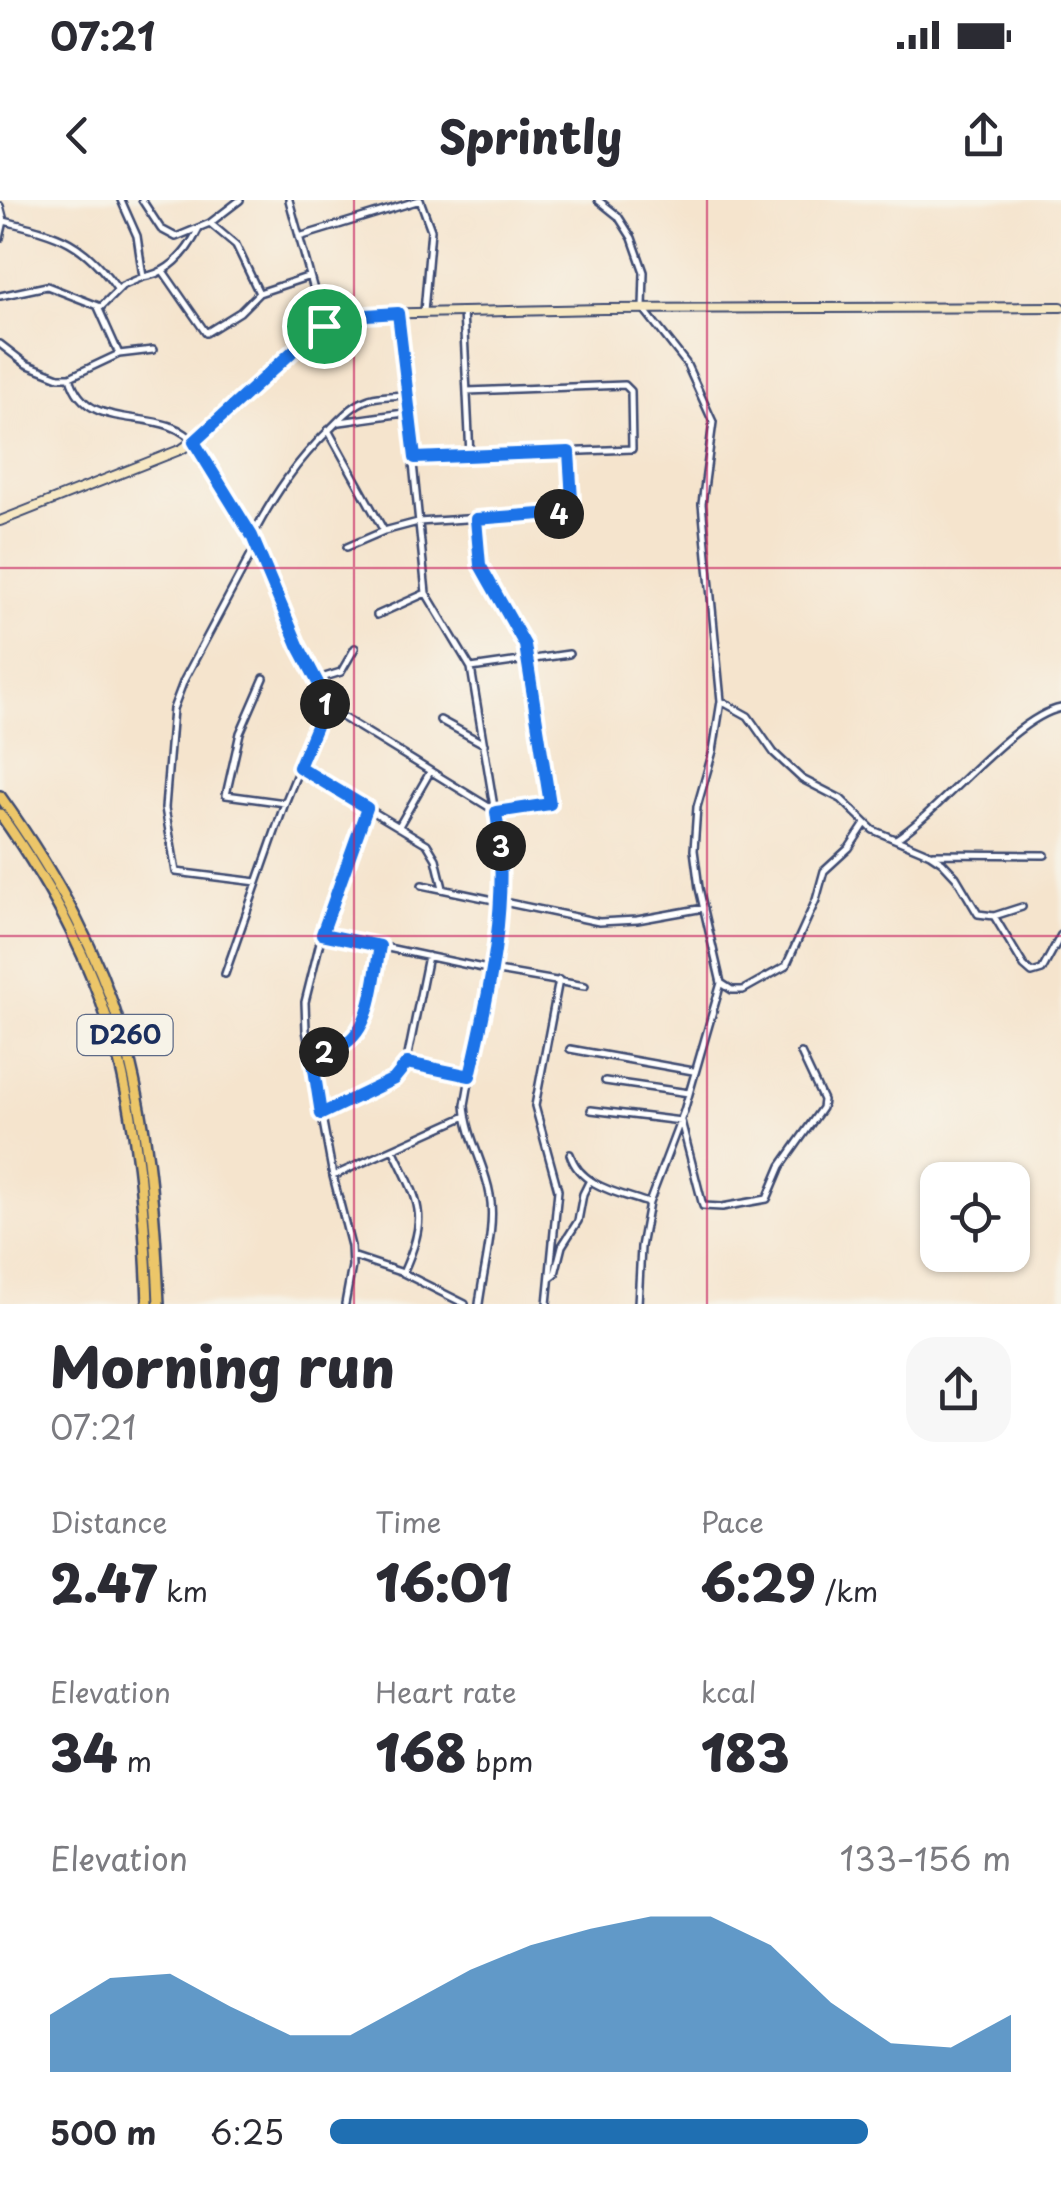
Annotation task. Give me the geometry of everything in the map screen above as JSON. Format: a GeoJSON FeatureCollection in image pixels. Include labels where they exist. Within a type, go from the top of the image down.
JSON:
{"type":"FeatureCollection","features":[{"type":"Feature","properties":{"kind":"highway","name":"D260"},"geometry":{"type":"LineString","coordinates":[[0,796],[67,898],[96,955],[117,1010],[146,1134],[159,1304]]}},
{"type":"Feature","properties":{"kind":"highway","name":"D260"},"geometry":{"type":"LineString","coordinates":[[0,814],[73,932],[113,1032],[137,1140],[148,1304]]}},
{"type":"Feature","properties":{"kind":"street"},"geometry":{"type":"LineString","coordinates":[[122,200],[137,236],[143,277]]}},
{"type":"Feature","properties":{"kind":"street"},"geometry":{"type":"LineString","coordinates":[[142,200],[168,234],[180,236],[210,223],[240,200]]}},
{"type":"Feature","properties":{"kind":"street"},"geometry":{"type":"LineString","coordinates":[[289,200],[324,326]]}},
{"type":"Feature","properties":{"kind":"street"},"geometry":{"type":"LineString","coordinates":[[299,237],[420,200],[431,230],[424,312]]}},
{"type":"Feature","properties":{"kind":"street"},"geometry":{"type":"LineString","coordinates":[[598,200],[618,216],[636,246],[644,272],[643,308],[686,363],[713,422],[702,504],[721,701],[695,822],[695,865],[720,983],[680,1120],[649,1203],[641,1248],[638,1304]]}},
{"type":"Feature","properties":{"kind":"street"},"geometry":{"type":"LineString","coordinates":[[0,206],[4,221],[0,238]]}},
{"type":"Feature","properties":{"kind":"street"},"geometry":{"type":"LineString","coordinates":[[4,221],[57,234],[96,260],[118,290]]}},
{"type":"Feature","properties":{"kind":"street"},"geometry":{"type":"LineString","coordinates":[[210,223],[236,245],[259,294]]}},
{"type":"Feature","properties":{"kind":"street"},"geometry":{"type":"LineString","coordinates":[[0,296],[47,286],[98,307],[107,304],[118,290],[163,271],[184,252],[199,228]]}},
{"type":"Feature","properties":{"kind":"street"},"geometry":{"type":"LineString","coordinates":[[163,271],[206,333],[240,312],[259,294],[310,276]]}},
{"type":"Feature","properties":{"kind":"street"},"geometry":{"type":"LineString","coordinates":[[98,307],[120,354]]}},
{"type":"Feature","properties":{"kind":"street"},"geometry":{"type":"LineString","coordinates":[[0,522],[158,461],[194,442],[324,326],[351,316],[643,308],[1061,307]]}},
{"type":"Feature","properties":{"kind":"street"},"geometry":{"type":"LineString","coordinates":[[464,311],[470,456]]}},
{"type":"Feature","properties":{"kind":"street"},"geometry":{"type":"LineString","coordinates":[[398,313],[426,593],[470,668],[496,812],[502,901],[466,1116],[492,1208],[480,1304]]}},
{"type":"Feature","properties":{"kind":"street"},"geometry":{"type":"LineString","coordinates":[[0,344],[34,368],[70,377],[120,354],[152,350]]}},
{"type":"Feature","properties":{"kind":"street"},"geometry":{"type":"LineString","coordinates":[[70,377],[76,392],[92,408],[124,419],[165,424],[194,442],[252,536],[316,679],[344,720],[496,812],[550,804],[525,645],[480,565],[476,519]]}},
{"type":"Feature","properties":{"kind":"street"},"geometry":{"type":"LineString","coordinates":[[415,458],[632,449],[631,391],[625,385],[467,390]]}},
{"type":"Feature","properties":{"kind":"street"},"geometry":{"type":"LineString","coordinates":[[252,536],[276,490],[301,456],[328,430],[370,399],[409,395]]}},
{"type":"Feature","properties":{"kind":"street"},"geometry":{"type":"LineString","coordinates":[[337,422],[410,412]]}},
{"type":"Feature","properties":{"kind":"street"},"geometry":{"type":"LineString","coordinates":[[328,430],[384,531]]}},
{"type":"Feature","properties":{"kind":"street"},"geometry":{"type":"LineString","coordinates":[[347,548],[384,531],[418,522],[566,512],[572,500],[569,452]]}},
{"type":"Feature","properties":{"kind":"street"},"geometry":{"type":"LineString","coordinates":[[256,545],[176,699],[165,808],[176,872],[257,882]]}},
{"type":"Feature","properties":{"kind":"street"},"geometry":{"type":"LineString","coordinates":[[377,615],[426,593]]}},
{"type":"Feature","properties":{"kind":"street"},"geometry":{"type":"LineString","coordinates":[[316,679],[341,672],[355,648]]}},
{"type":"Feature","properties":{"kind":"street"},"geometry":{"type":"LineString","coordinates":[[470,668],[569,654]]}},
{"type":"Feature","properties":{"kind":"street"},"geometry":{"type":"LineString","coordinates":[[264,678],[240,733],[226,794],[285,803]]}},
{"type":"Feature","properties":{"kind":"street"},"geometry":{"type":"LineString","coordinates":[[225,974],[285,803],[327,700]]}},
{"type":"Feature","properties":{"kind":"street"},"geometry":{"type":"LineString","coordinates":[[721,701],[748,716],[774,753],[798,776],[840,799],[865,824],[930,854],[952,872],[976,912],[994,916],[1022,907]]}},
{"type":"Feature","properties":{"kind":"street"},"geometry":{"type":"LineString","coordinates":[[896,839],[1008,740],[1048,712],[1061,708]]}},
{"type":"Feature","properties":{"kind":"street"},"geometry":{"type":"LineString","coordinates":[[440,720],[484,744]]}},
{"type":"Feature","properties":{"kind":"street"},"geometry":{"type":"LineString","coordinates":[[299,767],[431,848],[443,890]]}},
{"type":"Feature","properties":{"kind":"street"},"geometry":{"type":"LineString","coordinates":[[398,826],[430,772]]}},
{"type":"Feature","properties":{"kind":"street"},"geometry":{"type":"LineString","coordinates":[[346,1304],[352,1256],[321,1114],[305,1002],[322,934],[367,808]]}},
{"type":"Feature","properties":{"kind":"street"},"geometry":{"type":"LineString","coordinates":[[720,983],[732,990],[744,990],[786,966],[816,900],[824,871],[849,848],[865,824]]}},
{"type":"Feature","properties":{"kind":"street"},"geometry":{"type":"LineString","coordinates":[[930,854],[1044,855]]}},
{"type":"Feature","properties":{"kind":"street"},"geometry":{"type":"LineString","coordinates":[[422,885],[573,918],[612,922],[704,908]]}},
{"type":"Feature","properties":{"kind":"street"},"geometry":{"type":"LineString","coordinates":[[994,916],[1025,968],[1032,972],[1044,967],[1061,935]]}},
{"type":"Feature","properties":{"kind":"street"},"geometry":{"type":"LineString","coordinates":[[322,934],[585,986]]}},
{"type":"Feature","properties":{"kind":"street"},"geometry":{"type":"LineString","coordinates":[[312,1056],[344,1045],[359,1029],[366,1014],[380,946]]}},
{"type":"Feature","properties":{"kind":"street"},"geometry":{"type":"LineString","coordinates":[[321,1114],[394,1079],[407,1063],[428,956]]}},
{"type":"Feature","properties":{"kind":"street"},"geometry":{"type":"LineString","coordinates":[[547,1304],[558,1190],[535,1106],[559,980]]}},
{"type":"Feature","properties":{"kind":"street"},"geometry":{"type":"LineString","coordinates":[[570,1049],[694,1071]]}},
{"type":"Feature","properties":{"kind":"street"},"geometry":{"type":"LineString","coordinates":[[591,1110],[680,1120],[685,1127],[703,1206],[764,1201],[771,1194],[781,1166],[823,1105],[800,1053]]}},
{"type":"Feature","properties":{"kind":"street"},"geometry":{"type":"LineString","coordinates":[[407,1063],[470,1076]]}},
{"type":"Feature","properties":{"kind":"street"},"geometry":{"type":"LineString","coordinates":[[605,1081],[689,1092]]}},
{"type":"Feature","properties":{"kind":"street"},"geometry":{"type":"LineString","coordinates":[[333,1176],[466,1116]]}},
{"type":"Feature","properties":{"kind":"street"},"geometry":{"type":"LineString","coordinates":[[393,1149],[420,1208],[416,1238],[403,1273]]}},
{"type":"Feature","properties":{"kind":"street"},"geometry":{"type":"LineString","coordinates":[[570,1154],[575,1168],[590,1180],[649,1203]]}},
{"type":"Feature","properties":{"kind":"street"},"geometry":{"type":"LineString","coordinates":[[551,1277],[562,1246],[578,1222],[590,1180]]}},
{"type":"Feature","properties":{"kind":"street"},"geometry":{"type":"LineString","coordinates":[[352,1256],[403,1273],[465,1304]]}},
{"type":"Feature","properties":{"kind":"route"},"geometry":{"type":"LineString","coordinates":[[398,313],[415,458],[569,452],[572,500],[566,512],[558,514],[476,519],[480,565],[525,645],[550,804],[496,812],[502,901],[470,1076],[407,1063],[402,1074],[394,1079],[321,1114],[312,1056],[344,1045],[359,1029],[366,1014],[380,946],[322,934],[367,808],[299,767],[327,700],[298,645],[252,536],[194,442],[324,326],[351,316],[398,313]]}}]}
